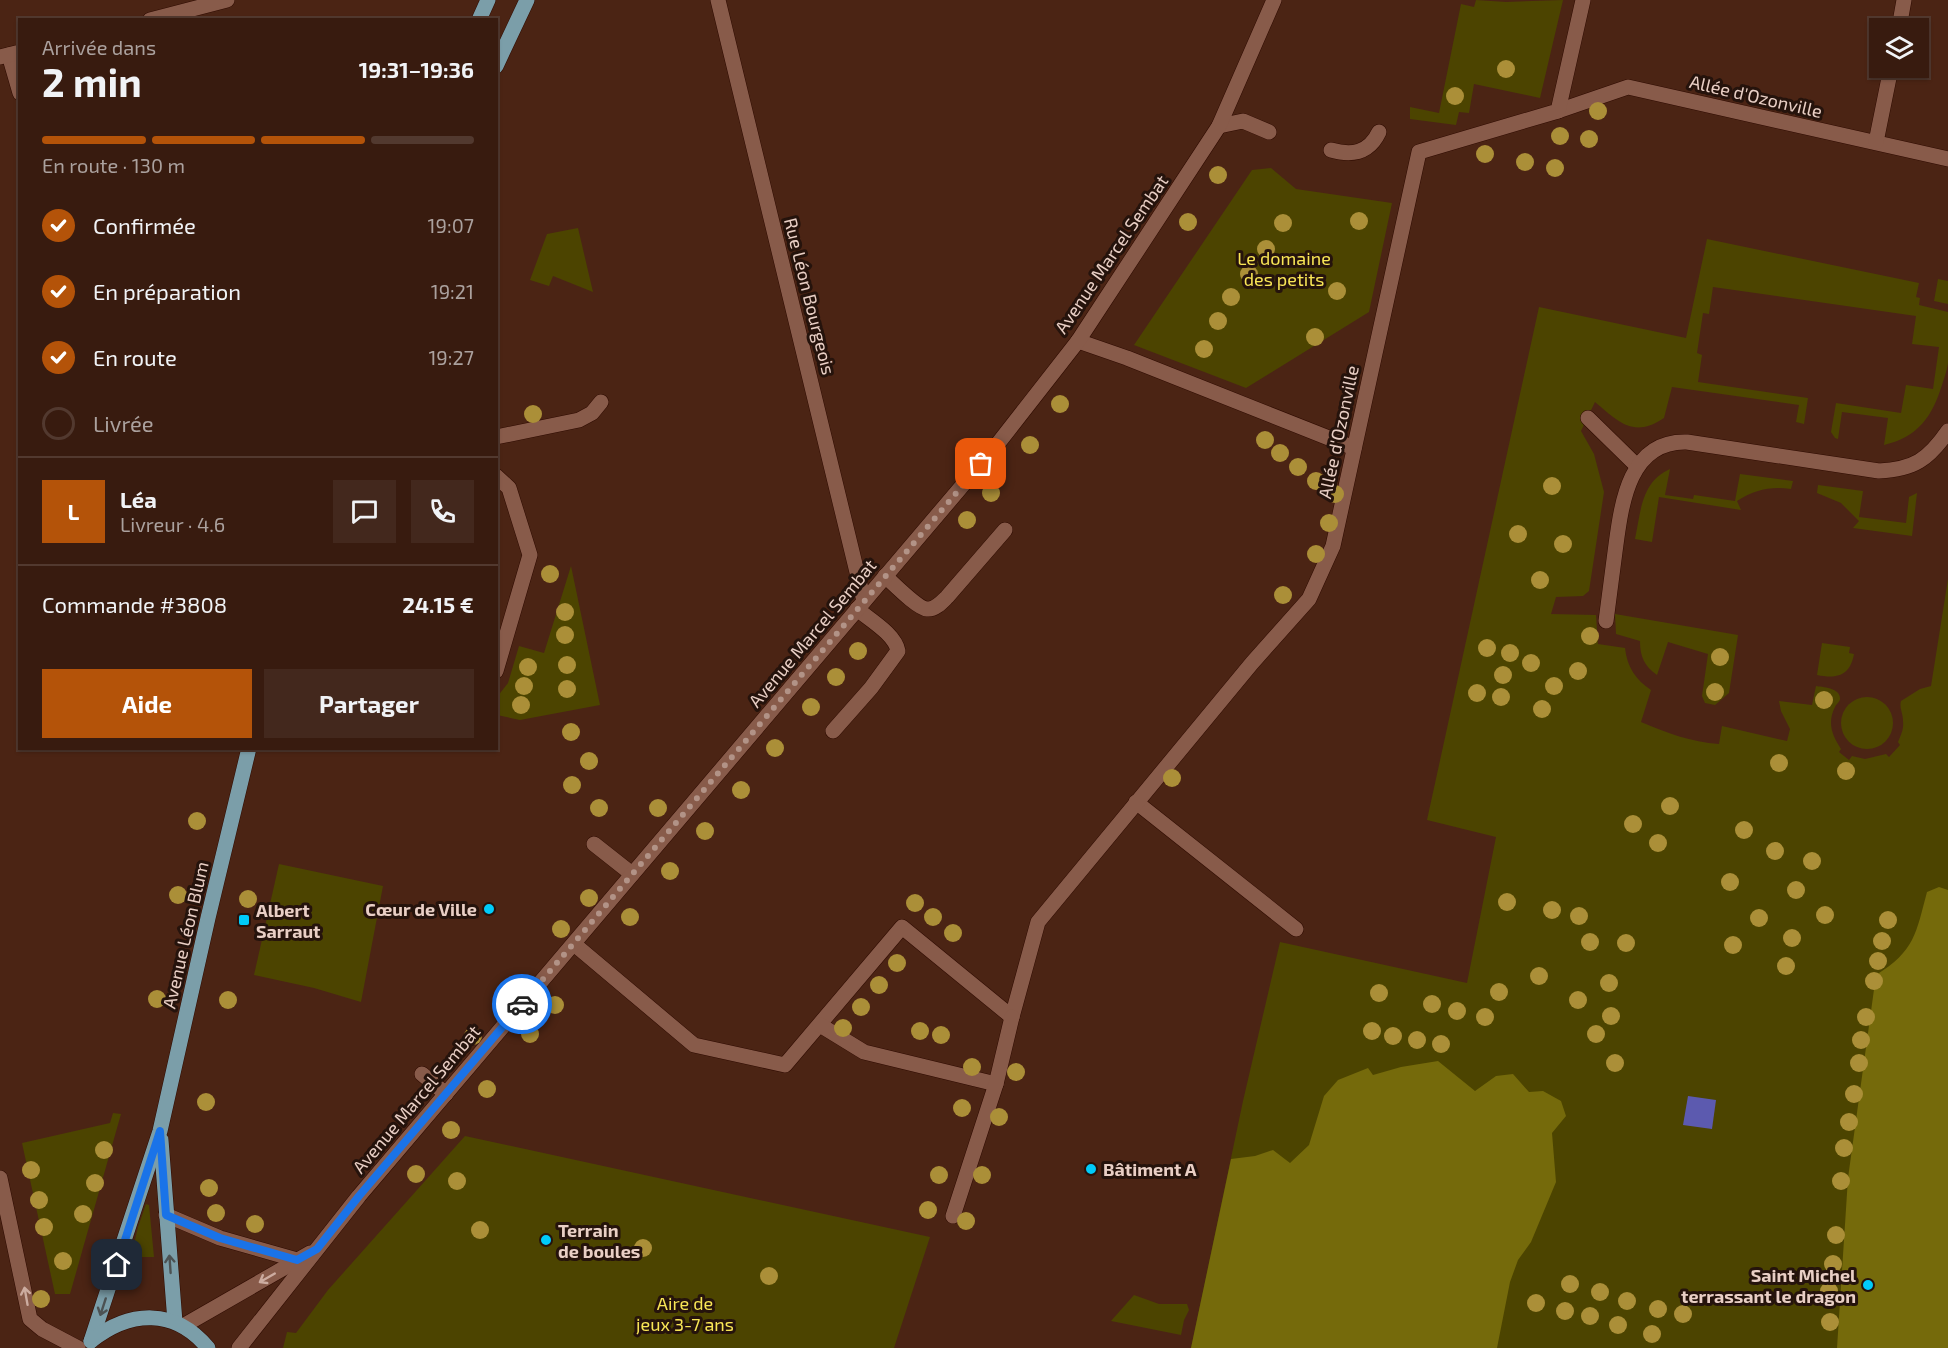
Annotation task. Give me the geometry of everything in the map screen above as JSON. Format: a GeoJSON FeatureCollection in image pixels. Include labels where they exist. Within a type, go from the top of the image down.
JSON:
{"type":"FeatureCollection","features":[{"type":"Feature","properties":{"kind":"main road"},"geometry":{"type":"LineString","coordinates":[[480,18],[488,0]]}},
{"type":"Feature","properties":{"kind":"main road"},"geometry":{"type":"LineString","coordinates":[[498,62],[527,0]]}},
{"type":"Feature","properties":{"kind":"main road","name":"Avenue Léon Blum"},"geometry":{"type":"LineString","coordinates":[[85,1346],[160,1131],[249,750]]}},
{"type":"Feature","properties":{"kind":"main road","name":"Avenue Léon Blum"},"geometry":{"type":"LineString","coordinates":[[160,1131],[166,1215],[179,1324]]}},
{"type":"Feature","properties":{"kind":"main road"},"geometry":{"type":"LineString","coordinates":[[85,1346],[105,1330],[121,1322],[139,1318],[157,1318],[179,1324],[199,1337],[208,1348]]}},
{"type":"Feature","properties":{"kind":"street"},"geometry":{"type":"LineString","coordinates":[[158,18],[227,0]]}},
{"type":"Feature","properties":{"kind":"street","name":"Rue Léon Bourgeois"},"geometry":{"type":"LineString","coordinates":[[718,0],[861,605]]}},
{"type":"Feature","properties":{"kind":"street","name":"Avenue Marcel Sembat"},"geometry":{"type":"LineString","coordinates":[[239,1348],[359,1196],[996,446],[1078,341],[1219,126],[1274,0]]}},
{"type":"Feature","properties":{"kind":"street"},"geometry":{"type":"LineString","coordinates":[[1558,111],[1583,0]]}},
{"type":"Feature","properties":{"kind":"street"},"geometry":{"type":"LineString","coordinates":[[1901,18],[1904,0]]}},
{"type":"Feature","properties":{"kind":"street"},"geometry":{"type":"LineString","coordinates":[[10,55],[18,85]]}},
{"type":"Feature","properties":{"kind":"street"},"geometry":{"type":"LineString","coordinates":[[1876,142],[1889,78]]}},
{"type":"Feature","properties":{"kind":"street","name":"Allée d'Ozonville"},"geometry":{"type":"LineString","coordinates":[[953,1216],[996,1084],[1038,922],[1136,801],[1308,598],[1333,546],[1419,152],[1558,111],[1628,87],[1948,159]]}},
{"type":"Feature","properties":{"kind":"street"},"geometry":{"type":"LineString","coordinates":[[1219,126],[1243,121],[1269,132]]}},
{"type":"Feature","properties":{"kind":"street"},"geometry":{"type":"LineString","coordinates":[[1330,150],[1343,153],[1361,152],[1369,147],[1379,132]]}},
{"type":"Feature","properties":{"kind":"street"},"geometry":{"type":"LineString","coordinates":[[1078,341],[1127,358],[1354,448]]}},
{"type":"Feature","properties":{"kind":"street"},"geometry":{"type":"LineString","coordinates":[[498,437],[579,420],[592,412],[601,402]]}},
{"type":"Feature","properties":{"kind":"street"},"geometry":{"type":"LineString","coordinates":[[1588,418],[1637,466]]}},
{"type":"Feature","properties":{"kind":"street"},"geometry":{"type":"LineString","coordinates":[[1606,621],[1622,504],[1637,466],[1658,448],[1677,441],[1879,471],[1902,470],[1919,462],[1948,431]]}},
{"type":"Feature","properties":{"kind":"street"},"geometry":{"type":"LineString","coordinates":[[498,478],[509,488],[530,555],[498,664]]}},
{"type":"Feature","properties":{"kind":"street"},"geometry":{"type":"LineString","coordinates":[[885,576],[922,607],[930,609],[947,597],[1005,530]]}},
{"type":"Feature","properties":{"kind":"street"},"geometry":{"type":"LineString","coordinates":[[833,731],[871,688],[898,651],[897,644],[861,605]]}},
{"type":"Feature","properties":{"kind":"street"},"geometry":{"type":"LineString","coordinates":[[1136,801],[1296,929]]}},
{"type":"Feature","properties":{"kind":"street"},"geometry":{"type":"LineString","coordinates":[[594,844],[632,874]]}},
{"type":"Feature","properties":{"kind":"street"},"geometry":{"type":"LineString","coordinates":[[574,944],[694,1045],[785,1065],[902,927],[1012,1017]]}},
{"type":"Feature","properties":{"kind":"street"},"geometry":{"type":"LineString","coordinates":[[820,1024],[864,1052],[996,1084]]}},
{"type":"Feature","properties":{"kind":"street"},"geometry":{"type":"LineString","coordinates":[[422,1074],[446,1094]]}},
{"type":"Feature","properties":{"kind":"street"},"geometry":{"type":"LineString","coordinates":[[0,1178],[30,1319],[42,1329],[85,1346]]}},
{"type":"Feature","properties":{"kind":"street"},"geometry":{"type":"LineString","coordinates":[[166,1215],[220,1238],[297,1260]]}},
{"type":"Feature","properties":{"kind":"street","name":"Avenue Marcel Sembat"},"geometry":{"type":"LineString","coordinates":[[179,1324],[317,1249]]}},
{"type":"Feature","properties":{"kind":"green space"},"geometry":{"type":"Polygon","coordinates":[[[1476,0],[1506,2],[1563,0],[1540,98],[1474,84],[1469,113],[1459,112],[1456,125],[1410,119],[1410,107],[1439,113],[1461,4],[1474,7],[1476,0]]]}},
{"type":"Feature","properties":{"kind":"green space","name":"Le domaine des petits"},"geometry":{"type":"Polygon","coordinates":[[[1271,168],[1296,189],[1392,203],[1369,312],[1246,388],[1134,345],[1252,170],[1271,168]]]}},
{"type":"Feature","properties":{"kind":"green space"},"geometry":{"type":"Polygon","coordinates":[[[578,228],[593,292],[553,276],[549,286],[530,280],[547,234],[578,228]]]}},
{"type":"Feature","properties":{"kind":"green space"},"geometry":{"type":"Polygon","coordinates":[[[1707,239],[1919,283],[1916,297],[1920,298],[1919,305],[1948,312],[1948,363],[1934,407],[1915,431],[1884,445],[1888,418],[1842,412],[1838,439],[1835,438],[1831,432],[1836,403],[1901,413],[1906,385],[1933,389],[1939,347],[1912,344],[1916,316],[1713,287],[1709,314],[1703,313],[1697,353],[1702,355],[1698,382],[1808,398],[1804,424],[1796,422],[1799,405],[1672,387],[1664,418],[1643,427],[1626,425],[1595,402],[1581,431],[1594,454],[1604,492],[1589,591],[1583,596],[1556,597],[1551,614],[1596,615],[1598,644],[1625,648],[1633,672],[1651,690],[1641,722],[1679,736],[1709,743],[1719,744],[1722,726],[1787,741],[1790,729],[1779,701],[1812,705],[1816,686],[1834,690],[1840,695],[1840,700],[1831,718],[1833,734],[1841,749],[1839,752],[1849,760],[1852,756],[1865,759],[1886,754],[1889,757],[1900,745],[1898,742],[1903,724],[1901,701],[1920,689],[1931,686],[1948,579],[1948,1348],[1191,1348],[1243,1101],[1280,942],[1467,983],[1496,837],[1427,820],[1539,307],[1686,338],[1707,239]]]}},
{"type":"Feature","properties":{"kind":"green space"},"geometry":{"type":"Polygon","coordinates":[[[1938,279],[1948,281],[1948,304],[1934,301],[1938,279]]]}},
{"type":"Feature","properties":{"kind":"green space"},"geometry":{"type":"Polygon","coordinates":[[[1670,469],[1665,495],[1693,499],[1694,495],[1735,501],[1740,474],[1793,481],[1791,489],[1770,489],[1743,497],[1737,501],[1741,510],[1659,497],[1652,542],[1635,539],[1641,508],[1648,489],[1653,481],[1670,469]]]}},
{"type":"Feature","properties":{"kind":"green space"},"geometry":{"type":"Polygon","coordinates":[[[1818,485],[1863,491],[1859,517],[1906,523],[1909,497],[1917,493],[1912,536],[1853,528],[1859,521],[1841,503],[1817,493],[1818,485]]]}},
{"type":"Feature","properties":{"kind":"green space"},"geometry":{"type":"Polygon","coordinates":[[[571,566],[600,705],[520,720],[498,715],[498,696],[508,683],[519,646],[544,653],[571,566]]]}},
{"type":"Feature","properties":{"kind":"green space"},"geometry":{"type":"Polygon","coordinates":[[[1615,614],[1738,635],[1729,693],[1715,705],[1705,703],[1702,696],[1708,654],[1668,642],[1657,675],[1644,660],[1640,641],[1616,634],[1615,614]]]}},
{"type":"Feature","properties":{"kind":"green space"},"geometry":{"type":"Polygon","coordinates":[[[1822,643],[1850,647],[1849,653],[1854,654],[1852,661],[1842,674],[1817,675],[1822,643]]]}},
{"type":"Feature","properties":{"kind":"green space"},"geometry":{"type":"Polygon","coordinates":[[[1867,697],[1877,699],[1885,705],[1891,713],[1893,723],[1891,733],[1885,741],[1877,747],[1867,749],[1857,747],[1849,741],[1843,733],[1841,723],[1843,713],[1849,705],[1857,699],[1867,697]]]}},
{"type":"Feature","properties":{"kind":"green space"},"geometry":{"type":"Polygon","coordinates":[[[279,864],[383,886],[361,1002],[314,988],[254,975],[279,864]]]}},
{"type":"Feature","properties":{"kind":"green space"},"geometry":{"type":"Polygon","coordinates":[[[113,1113],[121,1114],[70,1294],[55,1294],[22,1143],[110,1123],[113,1113]]]}},
{"type":"Feature","properties":{"kind":"green space","name":"Aire de jeux 3-7 ans"},"geometry":{"type":"Polygon","coordinates":[[[465,1136],[930,1237],[894,1348],[283,1348],[287,1332],[296,1333],[328,1290],[465,1136]]]}},
{"type":"Feature","properties":{"kind":"green space"},"geometry":{"type":"Polygon","coordinates":[[[146,1204],[149,1205],[154,1257],[131,1257],[138,1227],[146,1204]]]}},
{"type":"Feature","properties":{"kind":"green space"},"geometry":{"type":"Polygon","coordinates":[[[1134,1295],[1159,1304],[1187,1304],[1189,1310],[1181,1335],[1111,1321],[1134,1295]]]}},
{"type":"Feature","properties":{"kind":"shaded area"},"geometry":{"type":"Polygon","coordinates":[[[1939,887],[1948,890],[1948,1348],[1837,1348],[1848,1178],[1876,975],[1899,958],[1906,949],[1916,930],[1927,892],[1939,887]]]}},
{"type":"Feature","properties":{"kind":"shaded area"},"geometry":{"type":"Polygon","coordinates":[[[1438,1061],[1475,1091],[1496,1076],[1513,1074],[1529,1092],[1543,1091],[1561,1101],[1566,1116],[1552,1133],[1556,1182],[1531,1242],[1518,1260],[1510,1282],[1497,1348],[1191,1348],[1231,1159],[1255,1156],[1273,1150],[1290,1163],[1309,1145],[1324,1096],[1338,1080],[1368,1068],[1373,1075],[1401,1067],[1438,1061]]]}},
{"type":"Feature","properties":{"kind":"shaded area"},"geometry":{"type":"Polygon","coordinates":[[[1688,1096],[1716,1100],[1712,1129],[1683,1125],[1688,1096]]]}},
{"type":"Feature","properties":{"kind":"way so far"},"geometry":{"type":"LineString","coordinates":[[522,1004],[981,464]]}},
{"type":"Feature","properties":{"kind":"place","name":"Cœur de Ville"},"geometry":{"type":"Point","coordinates":[489,909]}},
{"type":"Feature","properties":{"kind":"place","name":"Albert Sarraut"},"geometry":{"type":"Point","coordinates":[244,920]}},
{"type":"Feature","properties":{"kind":"place","name":"Bâtiment A"},"geometry":{"type":"Point","coordinates":[1091,1169]}},
{"type":"Feature","properties":{"kind":"place","name":"Terrain de boules"},"geometry":{"type":"Point","coordinates":[546,1240]}},
{"type":"Feature","properties":{"kind":"place","name":"Saint Michel terrassant le dragon"},"geometry":{"type":"Point","coordinates":[1868,1285]}},
{"type":"Feature","properties":{"kind":"route"},"geometry":{"type":"LineString","coordinates":[[117,1265],[160,1131],[166,1215],[220,1238],[297,1260],[317,1249],[522,1004]]}}]}
